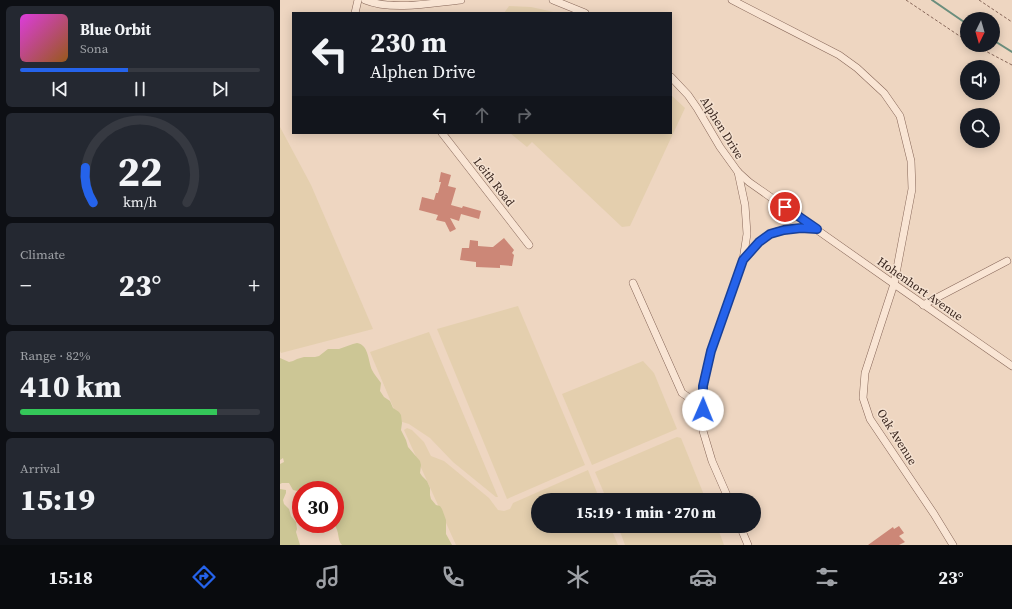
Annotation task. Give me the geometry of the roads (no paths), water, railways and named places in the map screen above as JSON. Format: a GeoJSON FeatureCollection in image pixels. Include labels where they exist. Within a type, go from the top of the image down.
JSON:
{"type":"FeatureCollection","features":[{"type":"Feature","properties":{"kind":"street"},"geometry":{"type":"LineString","coordinates":[[354,12],[358,0]]}},
{"type":"Feature","properties":{"kind":"street"},"geometry":{"type":"LineString","coordinates":[[365,0],[390,5],[412,5],[461,0]]}},
{"type":"Feature","properties":{"kind":"street"},"geometry":{"type":"LineString","coordinates":[[552,0],[583,12]]}},
{"type":"Feature","properties":{"kind":"street","name":"Oak Avenue"},"geometry":{"type":"LineString","coordinates":[[732,0],[839,55],[857,68],[884,92],[900,116],[911,161],[912,188],[894,284],[865,373],[863,398],[870,419],[953,545]]}},
{"type":"Feature","properties":{"kind":"street","name":"Alphen Drive"},"geometry":{"type":"LineString","coordinates":[[672,78],[698,108],[720,147],[738,172],[749,182],[817,229]]}},
{"type":"Feature","properties":{"kind":"street","name":"Leith Road"},"geometry":{"type":"LineString","coordinates":[[443,134],[529,245]]}},
{"type":"Feature","properties":{"kind":"street"},"geometry":{"type":"LineString","coordinates":[[726,493],[712,462],[704,431],[703,386],[711,351],[743,260],[746,219],[745,205],[738,172]]}},
{"type":"Feature","properties":{"kind":"street"},"geometry":{"type":"LineString","coordinates":[[743,260],[759,242],[770,234],[784,230],[801,228],[817,229]]}},
{"type":"Feature","properties":{"kind":"street","name":"Hohenhort Avenue"},"geometry":{"type":"LineString","coordinates":[[817,229],[1012,366]]}},
{"type":"Feature","properties":{"kind":"street"},"geometry":{"type":"LineString","coordinates":[[924,305],[1007,261]]}},
{"type":"Feature","properties":{"kind":"street"},"geometry":{"type":"LineString","coordinates":[[633,283],[682,393],[703,406]]}},
{"type":"Feature","properties":{"kind":"street"},"geometry":{"type":"LineString","coordinates":[[743,533],[748,545]]}},
{"type":"Feature","properties":{"kind":"waterway"},"geometry":{"type":"LineString","coordinates":[[932,0],[960,19]]}},
{"type":"Feature","properties":{"kind":"waterway"},"geometry":{"type":"LineString","coordinates":[[1000,44],[1012,52]]}}]}
